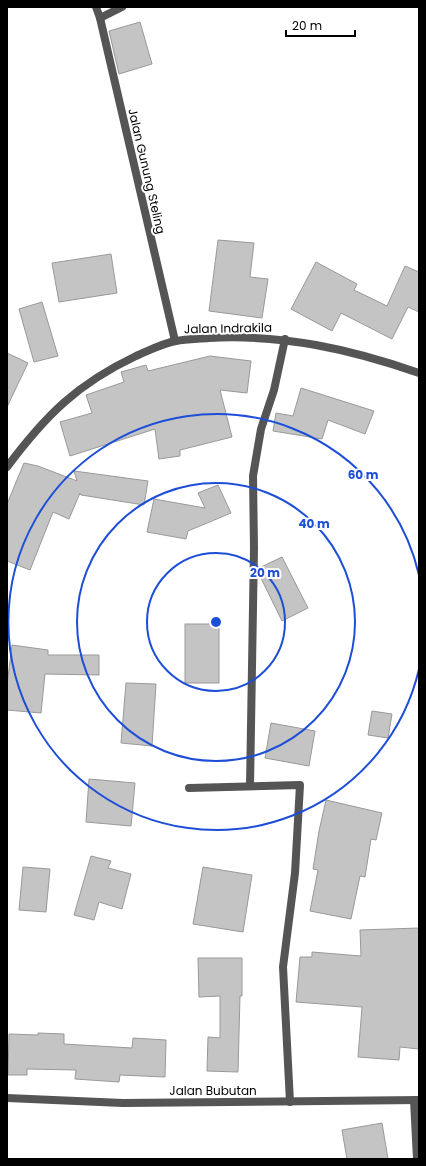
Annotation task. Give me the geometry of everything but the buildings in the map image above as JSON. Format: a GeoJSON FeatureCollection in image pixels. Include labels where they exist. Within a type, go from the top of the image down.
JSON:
{"type":"FeatureCollection","features":[{"type":"Feature","properties":{"kind":"street","name":"Jalan Gunung Steling"},"geometry":{"type":"LineString","coordinates":[[96,7],[100,18],[175,341]]}},
{"type":"Feature","properties":{"kind":"street"},"geometry":{"type":"LineString","coordinates":[[100,18],[122,7]]}},
{"type":"Feature","properties":{"kind":"street","name":"Jalan Indrakila"},"geometry":{"type":"LineString","coordinates":[[7,467],[29,438],[54,410],[84,385],[113,367],[175,341],[229,337],[285,339],[339,349],[419,373]]}},
{"type":"Feature","properties":{"kind":"street"},"geometry":{"type":"LineString","coordinates":[[250,786],[254,548],[253,476],[261,429],[274,390],[285,339]]}},
{"type":"Feature","properties":{"kind":"street"},"geometry":{"type":"LineString","coordinates":[[189,788],[300,785],[295,872],[283,968],[290,1102]]}},
{"type":"Feature","properties":{"kind":"street","name":"Jalan Bubutan"},"geometry":{"type":"LineString","coordinates":[[7,1098],[123,1103],[417,1100]]}},
{"type":"Feature","properties":{"kind":"street"},"geometry":{"type":"LineString","coordinates":[[417,1100],[417,1159]]}}]}
